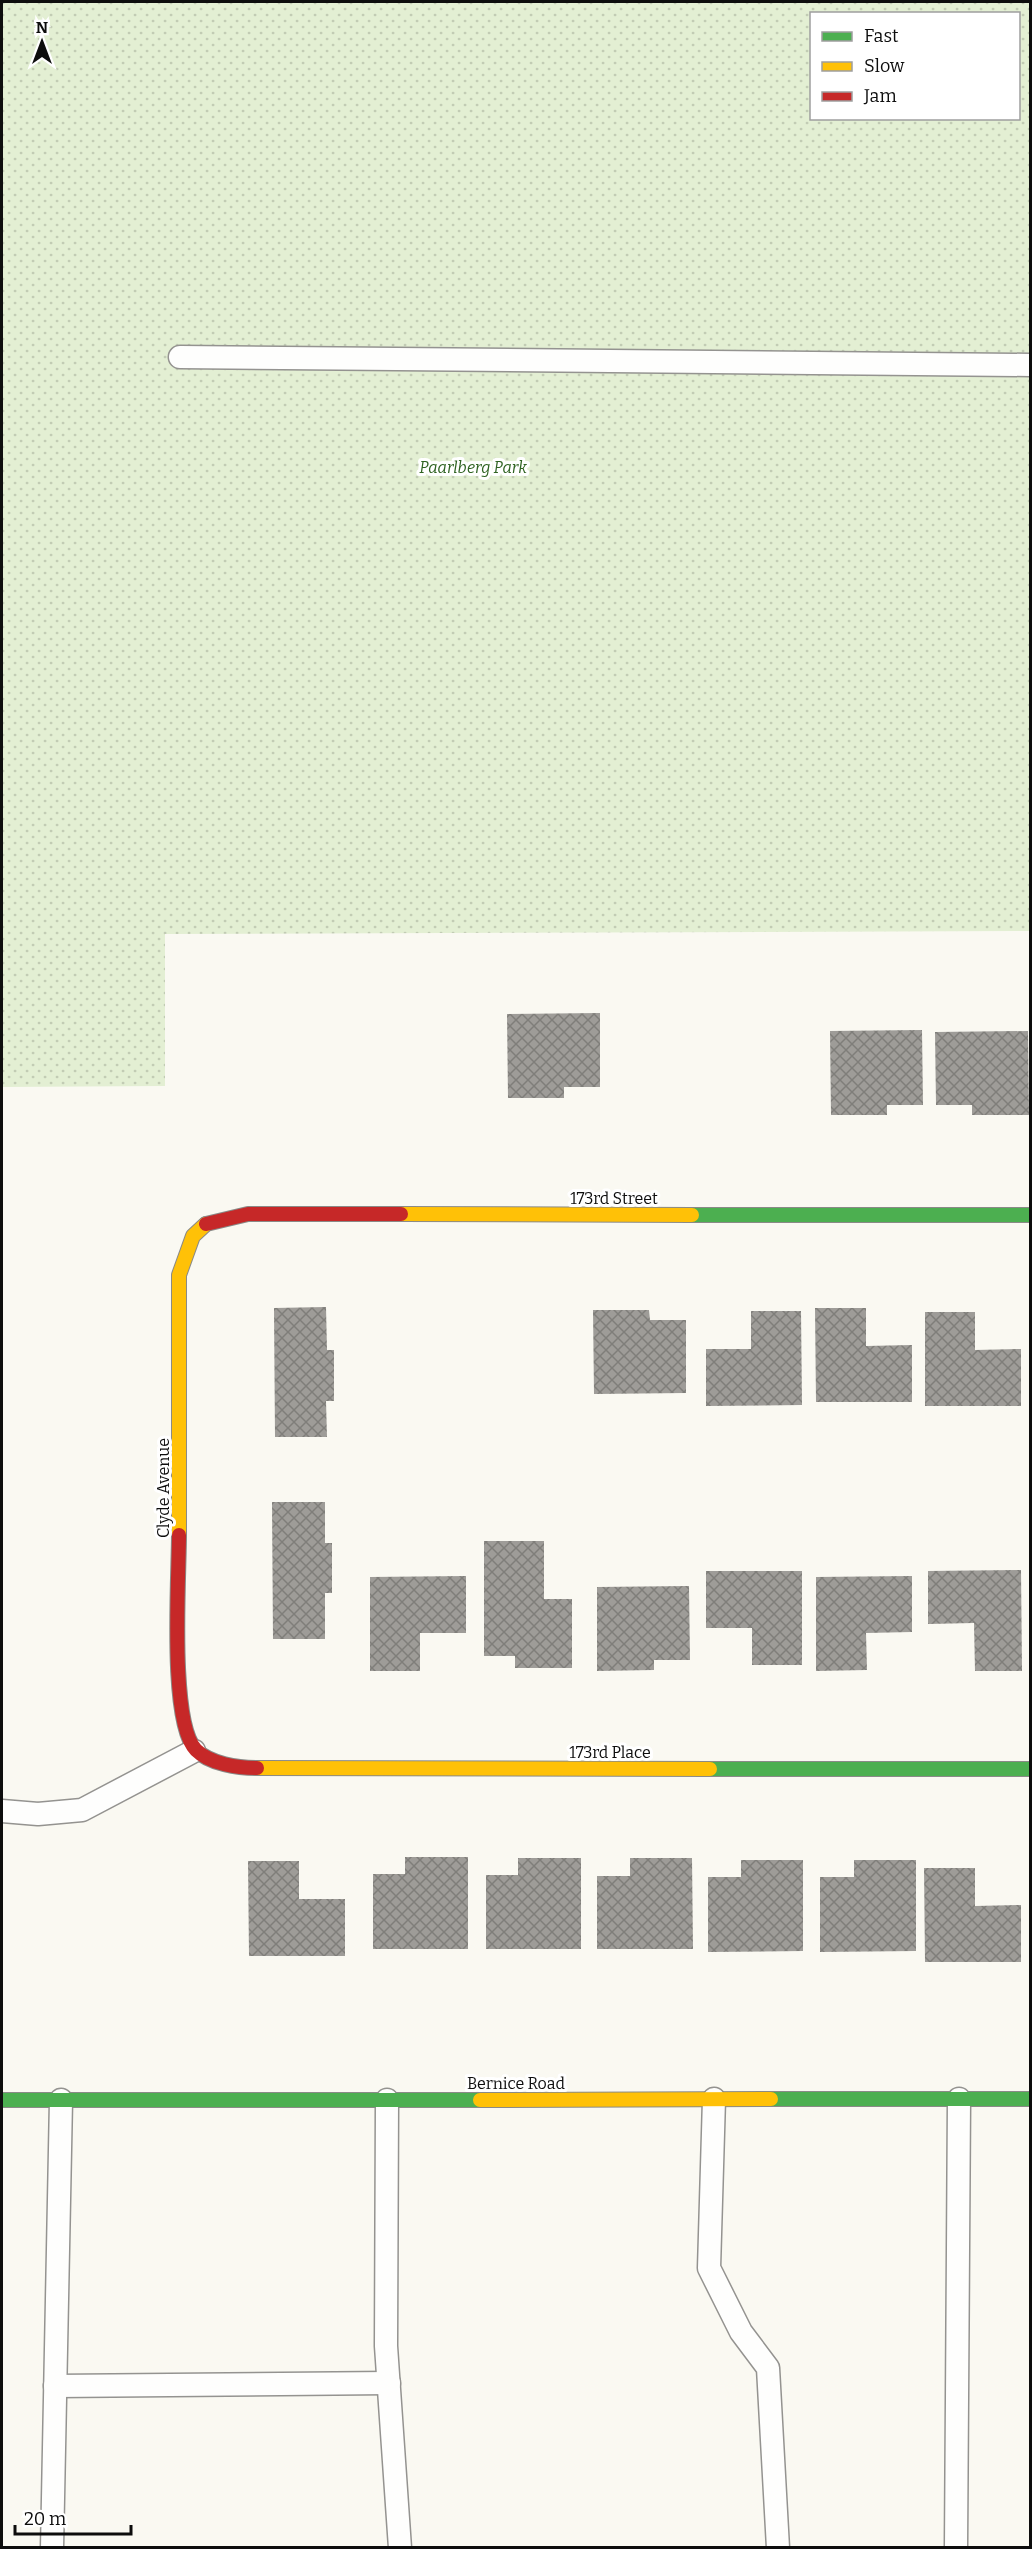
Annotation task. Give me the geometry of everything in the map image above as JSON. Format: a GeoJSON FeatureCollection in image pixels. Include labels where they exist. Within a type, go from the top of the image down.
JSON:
{"type":"FeatureCollection","features":[{"type":"Feature","properties":{"kind":"street","name":"173rd Street"},"geometry":{"type":"LineString","coordinates":[[199,1227],[220,1217],[248,1214],[1030,1215]]}},
{"type":"Feature","properties":{"kind":"street","name":"Clyde Avenue"},"geometry":{"type":"LineString","coordinates":[[194,1751],[183,1727],[179,1692],[179,1275],[186,1244],[199,1227]]}},
{"type":"Feature","properties":{"kind":"street","name":"173rd Place"},"geometry":{"type":"LineString","coordinates":[[194,1751],[217,1764],[250,1768],[1030,1769]]}},
{"type":"Feature","properties":{"kind":"street","name":"Bernice Road"},"geometry":{"type":"LineString","coordinates":[[2,2100],[1030,2099]]}},
{"type":"Feature","properties":{"kind":"lane"},"geometry":{"type":"LineString","coordinates":[[180,357],[1030,365]]}},
{"type":"Feature","properties":{"kind":"lane"},"geometry":{"type":"LineString","coordinates":[[2,1811],[38,1814],[82,1810],[194,1751]]}},
{"type":"Feature","properties":{"kind":"lane"},"geometry":{"type":"LineString","coordinates":[[714,2099],[709,2268],[741,2332],[768,2368],[778,2547]]}},
{"type":"Feature","properties":{"kind":"lane"},"geometry":{"type":"LineString","coordinates":[[956,2547],[959,2099]]}},
{"type":"Feature","properties":{"kind":"lane"},"geometry":{"type":"LineString","coordinates":[[52,2547],[61,2100]]}},
{"type":"Feature","properties":{"kind":"lane"},"geometry":{"type":"LineString","coordinates":[[387,2100],[386,2346],[400,2547]]}},
{"type":"Feature","properties":{"kind":"lane"},"geometry":{"type":"LineString","coordinates":[[56,2386],[389,2383]]}},
{"type":"Feature","properties":{"kind":"green space","name":"Paarlberg Park"},"geometry":{"type":"Polygon","coordinates":[[[2,2],[1030,2],[1030,931],[165,934],[165,1086],[2,1087],[2,2]]]}},
{"type":"Feature","properties":{"kind":"building"},"geometry":{"type":"Polygon","coordinates":[[[600,1013],[600,1087],[564,1087],[564,1098],[508,1098],[507,1014],[600,1013]]]}},
{"type":"Feature","properties":{"kind":"building"},"geometry":{"type":"Polygon","coordinates":[[[922,1030],[923,1105],[887,1105],[887,1115],[831,1115],[830,1031],[922,1030]]]}},
{"type":"Feature","properties":{"kind":"building"},"geometry":{"type":"Polygon","coordinates":[[[1028,1031],[1029,1115],[972,1115],[972,1105],[936,1105],[935,1032],[1028,1031]]]}},
{"type":"Feature","properties":{"kind":"building"},"geometry":{"type":"Polygon","coordinates":[[[326,1307],[327,1350],[334,1350],[334,1401],[326,1401],[327,1437],[275,1437],[274,1308],[326,1307]]]}},
{"type":"Feature","properties":{"kind":"building"},"geometry":{"type":"Polygon","coordinates":[[[815,1308],[866,1308],[866,1346],[912,1345],[912,1402],[816,1402],[815,1308]]]}},
{"type":"Feature","properties":{"kind":"building"},"geometry":{"type":"Polygon","coordinates":[[[593,1310],[649,1310],[650,1320],[686,1320],[686,1393],[594,1394],[593,1310]]]}},
{"type":"Feature","properties":{"kind":"building"},"geometry":{"type":"Polygon","coordinates":[[[751,1311],[801,1311],[802,1405],[706,1406],[706,1349],[751,1349],[751,1311]]]}},
{"type":"Feature","properties":{"kind":"building"},"geometry":{"type":"Polygon","coordinates":[[[925,1312],[975,1312],[975,1350],[1021,1349],[1021,1406],[925,1406],[925,1312]]]}},
{"type":"Feature","properties":{"kind":"building"},"geometry":{"type":"Polygon","coordinates":[[[272,1502],[325,1502],[325,1543],[332,1543],[332,1593],[325,1593],[325,1639],[273,1639],[272,1502]]]}},
{"type":"Feature","properties":{"kind":"building"},"geometry":{"type":"Polygon","coordinates":[[[484,1541],[544,1541],[544,1599],[572,1599],[572,1668],[515,1668],[515,1656],[484,1656],[484,1541]]]}},
{"type":"Feature","properties":{"kind":"building"},"geometry":{"type":"Polygon","coordinates":[[[1021,1570],[1022,1671],[975,1671],[974,1623],[928,1624],[928,1571],[1021,1570]]]}},
{"type":"Feature","properties":{"kind":"building"},"geometry":{"type":"Polygon","coordinates":[[[706,1571],[802,1571],[802,1665],[752,1665],[752,1628],[706,1628],[706,1571]]]}},
{"type":"Feature","properties":{"kind":"building"},"geometry":{"type":"Polygon","coordinates":[[[466,1576],[466,1633],[420,1633],[420,1671],[370,1671],[370,1577],[466,1576]]]}},
{"type":"Feature","properties":{"kind":"building"},"geometry":{"type":"Polygon","coordinates":[[[912,1576],[912,1632],[866,1633],[867,1670],[816,1671],[816,1577],[912,1576]]]}},
{"type":"Feature","properties":{"kind":"building"},"geometry":{"type":"Polygon","coordinates":[[[689,1586],[690,1660],[654,1660],[654,1670],[597,1671],[597,1587],[689,1586]]]}},
{"type":"Feature","properties":{"kind":"building"},"geometry":{"type":"Polygon","coordinates":[[[405,1857],[468,1857],[468,1949],[373,1949],[373,1874],[405,1874],[405,1857]]]}},
{"type":"Feature","properties":{"kind":"building"},"geometry":{"type":"Polygon","coordinates":[[[518,1858],[581,1858],[581,1949],[486,1949],[486,1875],[518,1875],[518,1858]]]}},
{"type":"Feature","properties":{"kind":"building"},"geometry":{"type":"Polygon","coordinates":[[[630,1858],[692,1858],[693,1949],[597,1949],[597,1876],[630,1876],[630,1858]]]}},
{"type":"Feature","properties":{"kind":"building"},"geometry":{"type":"Polygon","coordinates":[[[741,1860],[803,1860],[803,1951],[708,1952],[708,1877],[741,1877],[741,1860]]]}},
{"type":"Feature","properties":{"kind":"building"},"geometry":{"type":"Polygon","coordinates":[[[854,1860],[916,1860],[916,1951],[820,1952],[820,1877],[854,1877],[854,1860]]]}},
{"type":"Feature","properties":{"kind":"building"},"geometry":{"type":"Polygon","coordinates":[[[248,1861],[299,1861],[299,1899],[345,1899],[345,1956],[249,1956],[248,1861]]]}},
{"type":"Feature","properties":{"kind":"building"},"geometry":{"type":"Polygon","coordinates":[[[924,1868],[975,1868],[975,1906],[1021,1905],[1021,1962],[925,1962],[924,1868]]]}},
{"type":"Feature","properties":{"kind":"traffic: fast"},"geometry":{"type":"LineString","coordinates":[[692,1215],[1030,1215]]}},
{"type":"Feature","properties":{"kind":"traffic: fast"},"geometry":{"type":"LineString","coordinates":[[710,1769],[1030,1769]]}},
{"type":"Feature","properties":{"kind":"traffic: fast"},"geometry":{"type":"LineString","coordinates":[[771,2099],[1030,2099]]}},
{"type":"Feature","properties":{"kind":"traffic: fast"},"geometry":{"type":"LineString","coordinates":[[2,2100],[480,2100]]}},
{"type":"Feature","properties":{"kind":"traffic: slow"},"geometry":{"type":"LineString","coordinates":[[401,1214],[692,1215]]}},
{"type":"Feature","properties":{"kind":"traffic: slow"},"geometry":{"type":"LineString","coordinates":[[179,1535],[179,1275],[193,1236],[206,1224]]}},
{"type":"Feature","properties":{"kind":"traffic: slow"},"geometry":{"type":"LineString","coordinates":[[257,1768],[710,1769]]}},
{"type":"Feature","properties":{"kind":"traffic: slow"},"geometry":{"type":"LineString","coordinates":[[480,2100],[771,2099]]}},
{"type":"Feature","properties":{"kind":"traffic: jam"},"geometry":{"type":"LineString","coordinates":[[206,1224],[248,1214],[401,1214]]}},
{"type":"Feature","properties":{"kind":"traffic: jam"},"geometry":{"type":"LineString","coordinates":[[179,1535],[177,1648],[182,1711],[188,1735],[196,1750],[209,1759],[233,1766],[257,1768]]}}]}
